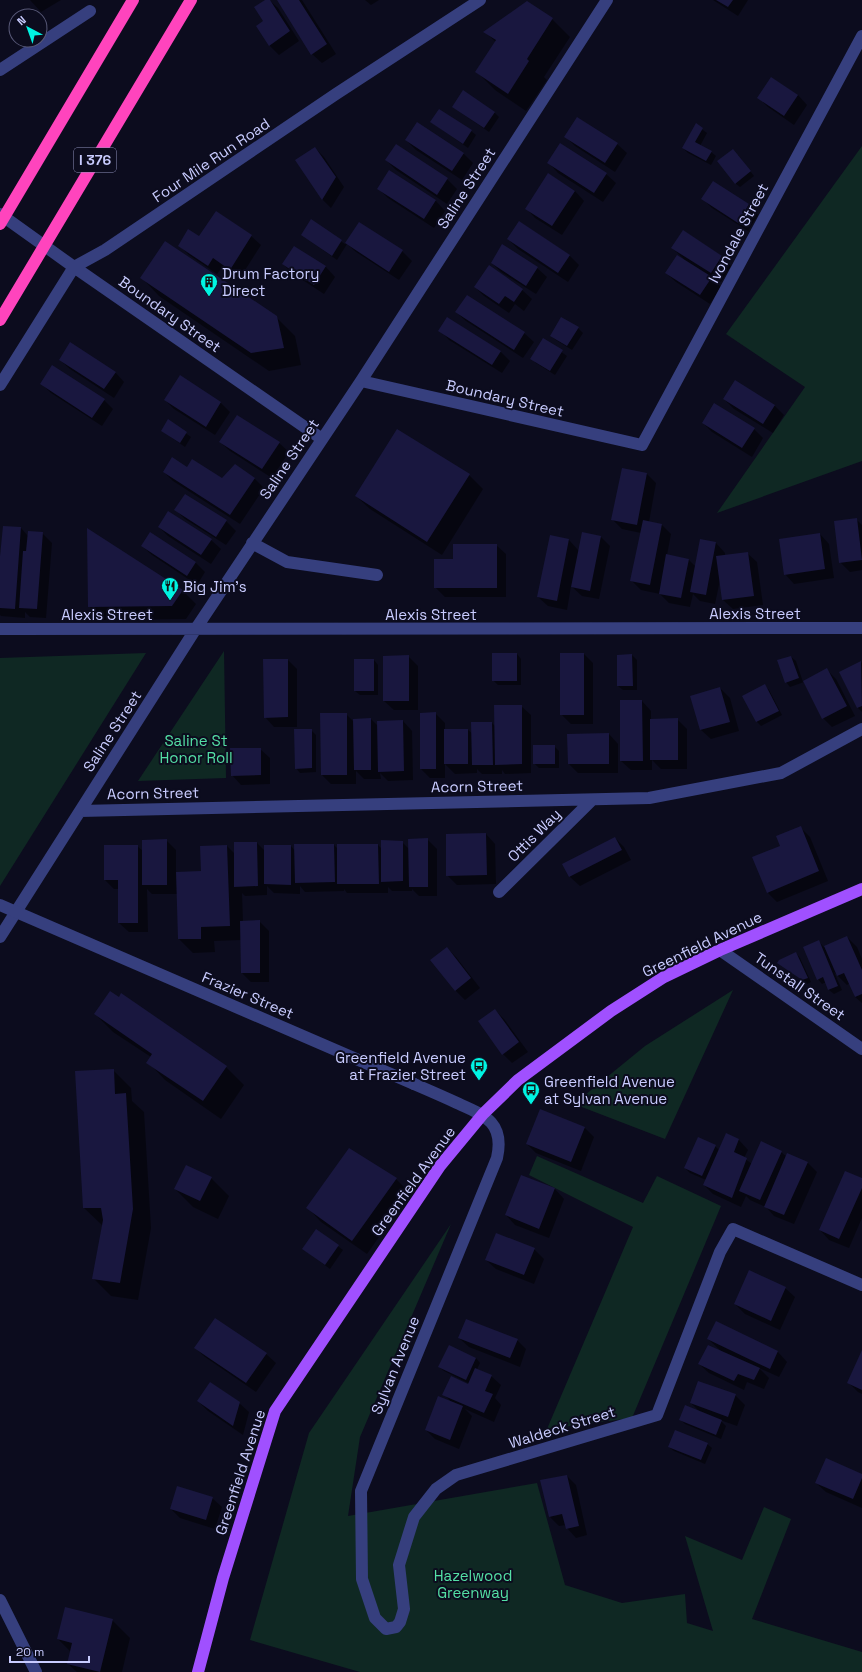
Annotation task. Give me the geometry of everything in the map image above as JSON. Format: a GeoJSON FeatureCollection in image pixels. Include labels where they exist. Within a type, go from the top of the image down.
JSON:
{"type":"FeatureCollection","features":[{"type":"Feature","properties":{"kind":"highway"},"geometry":{"type":"LineString","coordinates":[[0,224],[133,0]]}},
{"type":"Feature","properties":{"kind":"highway","name":"I 376"},"geometry":{"type":"LineString","coordinates":[[0,320],[191,0]]}},
{"type":"Feature","properties":{"kind":"main road","name":"Greenfield Avenue"},"geometry":{"type":"LineString","coordinates":[[198,1672],[223,1578],[275,1411],[440,1166],[483,1114],[518,1080],[611,1011],[664,978],[720,950],[862,889]]}},
{"type":"Feature","properties":{"kind":"street","name":"Four Mile Run Road"},"geometry":{"type":"LineString","coordinates":[[0,385],[74,267],[105,250],[336,94],[480,0]]}},
{"type":"Feature","properties":{"kind":"street","name":"Saline Street"},"geometry":{"type":"LineString","coordinates":[[0,938],[195,630],[322,438],[361,382],[607,0]]}},
{"type":"Feature","properties":{"kind":"street"},"geometry":{"type":"LineString","coordinates":[[0,70],[90,11]]}},
{"type":"Feature","properties":{"kind":"street","name":"Ivondale Street"},"geometry":{"type":"LineString","coordinates":[[642,445],[862,36]]}},
{"type":"Feature","properties":{"kind":"street","name":"Boundary Street"},"geometry":{"type":"LineString","coordinates":[[0,214],[74,267],[322,438]]}},
{"type":"Feature","properties":{"kind":"street","name":"Boundary Street"},"geometry":{"type":"LineString","coordinates":[[361,382],[642,445]]}},
{"type":"Feature","properties":{"kind":"street"},"geometry":{"type":"LineString","coordinates":[[252,543],[287,562],[377,575]]}},
{"type":"Feature","properties":{"kind":"street","name":"Alexis Street"},"geometry":{"type":"LineString","coordinates":[[0,629],[195,630],[862,628]]}},
{"type":"Feature","properties":{"kind":"street","name":"Acorn Street"},"geometry":{"type":"LineString","coordinates":[[80,811],[649,798],[781,773],[862,729]]}},
{"type":"Feature","properties":{"kind":"street","name":"Ottis Way"},"geometry":{"type":"LineString","coordinates":[[499,892],[592,800]]}},
{"type":"Feature","properties":{"kind":"street","name":"Frazier Street"},"geometry":{"type":"LineString","coordinates":[[0,905],[483,1114]]}},
{"type":"Feature","properties":{"kind":"street","name":"Tunstall Street"},"geometry":{"type":"LineString","coordinates":[[720,950],[862,1049]]}},
{"type":"Feature","properties":{"kind":"street","name":"Sylvan Avenue"},"geometry":{"type":"LineString","coordinates":[[391,1629],[386,1629],[375,1618],[362,1578],[361,1491],[497,1158],[500,1146],[498,1135],[492,1124],[483,1114]]}},
{"type":"Feature","properties":{"kind":"street","name":"Waldeck Street"},"geometry":{"type":"LineString","coordinates":[[391,1629],[396,1627],[400,1622],[404,1609],[399,1565],[407,1538],[414,1517],[436,1489],[456,1475],[658,1415],[720,1252],[733,1228],[862,1285]]}},
{"type":"Feature","properties":{"kind":"street"},"geometry":{"type":"LineString","coordinates":[[0,1600],[36,1672]]}},
{"type":"Feature","properties":{"kind":"green space"},"geometry":{"type":"Polygon","coordinates":[[[862,146],[862,461],[717,513],[805,387],[726,334],[862,146]]]}},
{"type":"Feature","properties":{"kind":"green space","name":"Saline St Honor Roll"},"geometry":{"type":"Polygon","coordinates":[[[224,651],[226,778],[138,781],[224,651]]]}},
{"type":"Feature","properties":{"kind":"green space"},"geometry":{"type":"Polygon","coordinates":[[[146,653],[0,886],[0,658],[146,653]]]}},
{"type":"Feature","properties":{"kind":"green space"},"geometry":{"type":"Polygon","coordinates":[[[733,990],[665,1139],[574,1104],[645,1046],[733,990]]]}},
{"type":"Feature","properties":{"kind":"green space"},"geometry":{"type":"Polygon","coordinates":[[[537,1156],[643,1203],[657,1176],[721,1206],[632,1418],[547,1429],[633,1227],[529,1175],[537,1156]]]}},
{"type":"Feature","properties":{"kind":"green space","name":"Hazelwood Greenway"},"geometry":{"type":"Polygon","coordinates":[[[451,1224],[360,1437],[348,1516],[537,1483],[565,1585],[622,1603],[685,1594],[687,1623],[713,1631],[685,1536],[742,1560],[764,1507],[791,1519],[752,1619],[862,1652],[862,1672],[360,1672],[250,1640],[309,1433],[451,1224]]]}},
{"type":"Feature","properties":{"kind":"building"},"geometry":{"type":"Polygon","coordinates":[[[265,0],[270,0],[290,31],[269,46],[256,26],[263,21],[254,7],[265,0]]]}},
{"type":"Feature","properties":{"kind":"building"},"geometry":{"type":"Polygon","coordinates":[[[277,0],[299,0],[327,44],[311,55],[277,0]]]}},
{"type":"Feature","properties":{"kind":"building"},"geometry":{"type":"Polygon","coordinates":[[[716,0],[733,0],[728,7],[716,0]]]}},
{"type":"Feature","properties":{"kind":"building"},"geometry":{"type":"Polygon","coordinates":[[[527,1],[553,18],[527,59],[529,61],[508,94],[475,72],[496,40],[483,32],[527,1]]]}},
{"type":"Feature","properties":{"kind":"building"},"geometry":{"type":"Polygon","coordinates":[[[771,77],[798,95],[784,116],[757,98],[771,77]]]}},
{"type":"Feature","properties":{"kind":"building"},"geometry":{"type":"Polygon","coordinates":[[[463,90],[495,112],[484,128],[452,107],[463,90]]]}},
{"type":"Feature","properties":{"kind":"building"},"geometry":{"type":"Polygon","coordinates":[[[439,109],[472,130],[463,144],[430,122],[439,109]]]}},
{"type":"Feature","properties":{"kind":"building"},"geometry":{"type":"Polygon","coordinates":[[[577,117],[618,143],[605,163],[564,137],[577,117]]]}},
{"type":"Feature","properties":{"kind":"building"},"geometry":{"type":"Polygon","coordinates":[[[417,122],[464,153],[452,171],[405,140],[417,122]]]}},
{"type":"Feature","properties":{"kind":"building"},"geometry":{"type":"Polygon","coordinates":[[[696,123],[703,128],[695,142],[712,151],[706,161],[682,148],[696,123]]]}},
{"type":"Feature","properties":{"kind":"building"},"geometry":{"type":"Polygon","coordinates":[[[560,143],[607,173],[594,193],[547,163],[560,143]]]}},
{"type":"Feature","properties":{"kind":"building"},"geometry":{"type":"Polygon","coordinates":[[[396,144],[448,178],[437,195],[385,160],[396,144]]]}},
{"type":"Feature","properties":{"kind":"building"},"geometry":{"type":"Polygon","coordinates":[[[315,147],[336,177],[322,200],[295,160],[315,147]]]}},
{"type":"Feature","properties":{"kind":"building"},"geometry":{"type":"Polygon","coordinates":[[[733,149],[751,171],[735,184],[717,161],[733,149]]]}},
{"type":"Feature","properties":{"kind":"building"},"geometry":{"type":"Polygon","coordinates":[[[389,170],[436,200],[424,219],[377,189],[389,170]]]}},
{"type":"Feature","properties":{"kind":"building"},"geometry":{"type":"Polygon","coordinates":[[[548,173],[575,191],[552,226],[525,209],[548,173]]]}},
{"type":"Feature","properties":{"kind":"building"},"geometry":{"type":"Polygon","coordinates":[[[713,181],[749,204],[738,223],[701,199],[713,181]]]}},
{"type":"Feature","properties":{"kind":"building"},"geometry":{"type":"Polygon","coordinates":[[[216,211],[252,235],[230,270],[213,258],[208,266],[178,246],[188,229],[199,236],[216,211]]]}},
{"type":"Feature","properties":{"kind":"building"},"geometry":{"type":"Polygon","coordinates":[[[311,219],[342,240],[332,256],[301,235],[311,219]]]}},
{"type":"Feature","properties":{"kind":"building"},"geometry":{"type":"Polygon","coordinates":[[[519,221],[570,255],[558,273],[507,239],[519,221]]]}},
{"type":"Feature","properties":{"kind":"building"},"geometry":{"type":"Polygon","coordinates":[[[359,222],[403,250],[389,272],[345,243],[359,222]]]}},
{"type":"Feature","properties":{"kind":"building"},"geometry":{"type":"Polygon","coordinates":[[[683,230],[722,256],[711,273],[671,248],[683,230]]]}},
{"type":"Feature","properties":{"kind":"building","name":"Drum Factory Direct"},"geometry":{"type":"Polygon","coordinates":[[[165,241],[277,316],[284,348],[251,353],[140,278],[165,241]]]}},
{"type":"Feature","properties":{"kind":"building"},"geometry":{"type":"Polygon","coordinates":[[[502,244],[538,267],[526,286],[491,263],[502,244]]]}},
{"type":"Feature","properties":{"kind":"building"},"geometry":{"type":"Polygon","coordinates":[[[294,246],[326,266],[314,285],[282,264],[294,246]]]}},
{"type":"Feature","properties":{"kind":"building"},"geometry":{"type":"Polygon","coordinates":[[[677,255],[712,277],[700,295],[665,273],[677,255]]]}},
{"type":"Feature","properties":{"kind":"building"},"geometry":{"type":"Polygon","coordinates":[[[489,265],[523,289],[514,302],[505,296],[499,304],[474,287],[489,265]]]}},
{"type":"Feature","properties":{"kind":"building"},"geometry":{"type":"Polygon","coordinates":[[[467,295],[525,332],[514,350],[455,312],[467,295]]]}},
{"type":"Feature","properties":{"kind":"building"},"geometry":{"type":"Polygon","coordinates":[[[447,317],[501,351],[492,365],[438,331],[447,317]]]}},
{"type":"Feature","properties":{"kind":"building"},"geometry":{"type":"Polygon","coordinates":[[[561,317],[579,327],[567,346],[550,336],[561,317]]]}},
{"type":"Feature","properties":{"kind":"building"},"geometry":{"type":"Polygon","coordinates":[[[543,338],[563,350],[550,371],[530,359],[543,338]]]}},
{"type":"Feature","properties":{"kind":"building"},"geometry":{"type":"Polygon","coordinates":[[[70,342],[116,372],[104,389],[59,360],[70,342]]]}},
{"type":"Feature","properties":{"kind":"building"},"geometry":{"type":"Polygon","coordinates":[[[52,365],[105,399],[92,418],[40,384],[52,365]]]}},
{"type":"Feature","properties":{"kind":"building"},"geometry":{"type":"Polygon","coordinates":[[[180,375],[221,402],[206,427],[164,400],[180,375]]]}},
{"type":"Feature","properties":{"kind":"building"},"geometry":{"type":"Polygon","coordinates":[[[735,380],[775,405],[763,424],[723,399],[735,380]]]}},
{"type":"Feature","properties":{"kind":"building"},"geometry":{"type":"Polygon","coordinates":[[[714,403],[755,428],[742,448],[702,423],[714,403]]]}},
{"type":"Feature","properties":{"kind":"building"},"geometry":{"type":"Polygon","coordinates":[[[237,415],[280,442],[262,469],[219,442],[237,415]]]}},
{"type":"Feature","properties":{"kind":"building"},"geometry":{"type":"Polygon","coordinates":[[[168,419],[187,432],[180,443],[161,431],[168,419]]]}},
{"type":"Feature","properties":{"kind":"building"},"geometry":{"type":"Polygon","coordinates":[[[397,429],[470,474],[427,542],[355,496],[397,429]]]}},
{"type":"Feature","properties":{"kind":"building"},"geometry":{"type":"Polygon","coordinates":[[[172,457],[187,467],[192,459],[222,478],[235,464],[255,478],[230,515],[163,472],[172,457]]]}},
{"type":"Feature","properties":{"kind":"building"},"geometry":{"type":"Polygon","coordinates":[[[622,468],[647,473],[637,525],[611,520],[622,468]]]}},
{"type":"Feature","properties":{"kind":"building"},"geometry":{"type":"Polygon","coordinates":[[[185,494],[227,520],[216,537],[174,510],[185,494]]]}},
{"type":"Feature","properties":{"kind":"building"},"geometry":{"type":"Polygon","coordinates":[[[168,511],[212,539],[201,555],[158,527],[168,511]]]}},
{"type":"Feature","properties":{"kind":"building"},"geometry":{"type":"Polygon","coordinates":[[[857,518],[862,560],[839,563],[834,521],[857,518]]]}},
{"type":"Feature","properties":{"kind":"building"},"geometry":{"type":"Polygon","coordinates":[[[643,520],[662,524],[650,585],[630,581],[643,520]]]}},
{"type":"Feature","properties":{"kind":"building"},"geometry":{"type":"Polygon","coordinates":[[[3,526],[21,527],[15,609],[0,608],[0,556],[3,526]]]}},
{"type":"Feature","properties":{"kind":"building"},"geometry":{"type":"Polygon","coordinates":[[[87,528],[183,590],[172,606],[88,607],[87,528]]]}},
{"type":"Feature","properties":{"kind":"building"},"geometry":{"type":"Polygon","coordinates":[[[28,531],[43,532],[37,609],[19,608],[23,551],[26,551],[28,531]]]}},
{"type":"Feature","properties":{"kind":"building"},"geometry":{"type":"Polygon","coordinates":[[[150,532],[196,562],[187,576],[141,546],[150,532]]]}},
{"type":"Feature","properties":{"kind":"building"},"geometry":{"type":"Polygon","coordinates":[[[582,532],[601,536],[590,591],[571,587],[582,532]]]}},
{"type":"Feature","properties":{"kind":"building"},"geometry":{"type":"Polygon","coordinates":[[[820,533],[825,569],[784,575],[779,539],[820,533]]]}},
{"type":"Feature","properties":{"kind":"building"},"geometry":{"type":"Polygon","coordinates":[[[550,535],[569,539],[557,601],[537,597],[550,535]]]}},
{"type":"Feature","properties":{"kind":"building"},"geometry":{"type":"Polygon","coordinates":[[[700,539],[716,542],[706,595],[690,592],[700,539]]]}},
{"type":"Feature","properties":{"kind":"building"},"geometry":{"type":"Polygon","coordinates":[[[453,544],[497,544],[497,588],[434,588],[434,559],[453,559],[453,544]]]}},
{"type":"Feature","properties":{"kind":"building"},"geometry":{"type":"Polygon","coordinates":[[[748,552],[754,596],[722,600],[716,556],[748,552]]]}},
{"type":"Feature","properties":{"kind":"building"},"geometry":{"type":"Polygon","coordinates":[[[666,554],[689,559],[681,598],[659,594],[666,554]]]}},
{"type":"Feature","properties":{"kind":"building"},"geometry":{"type":"Polygon","coordinates":[[[492,653],[517,653],[517,681],[492,681],[492,653]]]}},
{"type":"Feature","properties":{"kind":"building"},"geometry":{"type":"Polygon","coordinates":[[[560,653],[584,653],[584,715],[560,715],[560,653]]]}},
{"type":"Feature","properties":{"kind":"building"},"geometry":{"type":"Polygon","coordinates":[[[632,654],[633,686],[617,686],[617,655],[632,654]]]}},
{"type":"Feature","properties":{"kind":"building"},"geometry":{"type":"Polygon","coordinates":[[[409,655],[409,701],[383,701],[383,656],[409,655]]]}},
{"type":"Feature","properties":{"kind":"building"},"geometry":{"type":"Polygon","coordinates":[[[791,656],[799,678],[785,683],[777,660],[791,656]]]}},
{"type":"Feature","properties":{"kind":"building"},"geometry":{"type":"Polygon","coordinates":[[[263,659],[288,659],[288,717],[264,718],[263,659]]]}},
{"type":"Feature","properties":{"kind":"building"},"geometry":{"type":"Polygon","coordinates":[[[354,659],[374,659],[374,691],[354,691],[354,659]]]}},
{"type":"Feature","properties":{"kind":"building"},"geometry":{"type":"Polygon","coordinates":[[[861,661],[862,706],[857,708],[839,672],[861,661]]]}},
{"type":"Feature","properties":{"kind":"building"},"geometry":{"type":"Polygon","coordinates":[[[827,668],[847,706],[822,719],[803,681],[827,668]]]}},
{"type":"Feature","properties":{"kind":"building"},"geometry":{"type":"Polygon","coordinates":[[[765,684],[779,711],[756,722],[742,696],[765,684]]]}},
{"type":"Feature","properties":{"kind":"building"},"geometry":{"type":"Polygon","coordinates":[[[720,687],[730,722],[700,730],[690,696],[720,687]]]}},
{"type":"Feature","properties":{"kind":"building"},"geometry":{"type":"Polygon","coordinates":[[[620,700],[642,700],[643,761],[620,761],[620,700]]]}},
{"type":"Feature","properties":{"kind":"building"},"geometry":{"type":"Polygon","coordinates":[[[494,705],[522,705],[522,764],[495,765],[494,705]]]}},
{"type":"Feature","properties":{"kind":"building"},"geometry":{"type":"Polygon","coordinates":[[[436,712],[436,769],[420,769],[420,713],[436,712]]]}},
{"type":"Feature","properties":{"kind":"building"},"geometry":{"type":"Polygon","coordinates":[[[320,713],[347,713],[347,775],[321,775],[320,713]]]}},
{"type":"Feature","properties":{"kind":"building"},"geometry":{"type":"Polygon","coordinates":[[[371,718],[371,770],[354,770],[353,719],[371,718]]]}},
{"type":"Feature","properties":{"kind":"building"},"geometry":{"type":"Polygon","coordinates":[[[678,718],[678,760],[650,760],[650,719],[678,718]]]}},
{"type":"Feature","properties":{"kind":"building"},"geometry":{"type":"Polygon","coordinates":[[[403,720],[404,771],[378,772],[377,721],[403,720]]]}},
{"type":"Feature","properties":{"kind":"building"},"geometry":{"type":"Polygon","coordinates":[[[471,722],[492,722],[493,765],[472,765],[471,722]]]}},
{"type":"Feature","properties":{"kind":"building"},"geometry":{"type":"Polygon","coordinates":[[[294,729],[312,729],[312,768],[295,769],[294,729]]]}},
{"type":"Feature","properties":{"kind":"building"},"geometry":{"type":"Polygon","coordinates":[[[444,729],[468,729],[468,764],[444,764],[444,729]]]}},
{"type":"Feature","properties":{"kind":"building"},"geometry":{"type":"Polygon","coordinates":[[[609,733],[609,764],[568,764],[567,734],[609,733]]]}},
{"type":"Feature","properties":{"kind":"building"},"geometry":{"type":"Polygon","coordinates":[[[533,745],[555,745],[555,764],[533,764],[533,745]]]}},
{"type":"Feature","properties":{"kind":"building"},"geometry":{"type":"Polygon","coordinates":[[[230,748],[261,748],[261,775],[231,776],[230,748]]]}},
{"type":"Feature","properties":{"kind":"building"},"geometry":{"type":"Polygon","coordinates":[[[801,826],[819,871],[767,893],[752,857],[780,846],[776,836],[801,826]]]}},
{"type":"Feature","properties":{"kind":"building"},"geometry":{"type":"Polygon","coordinates":[[[486,833],[487,875],[446,876],[446,834],[486,833]]]}},
{"type":"Feature","properties":{"kind":"building"},"geometry":{"type":"Polygon","coordinates":[[[615,837],[622,850],[569,877],[562,864],[615,837]]]}},
{"type":"Feature","properties":{"kind":"building"},"geometry":{"type":"Polygon","coordinates":[[[428,838],[428,887],[409,887],[408,839],[428,838]]]}},
{"type":"Feature","properties":{"kind":"building"},"geometry":{"type":"Polygon","coordinates":[[[167,839],[167,885],[142,885],[142,840],[167,839]]]}},
{"type":"Feature","properties":{"kind":"building"},"geometry":{"type":"Polygon","coordinates":[[[381,840],[403,841],[403,881],[381,882],[381,840]]]}},
{"type":"Feature","properties":{"kind":"building"},"geometry":{"type":"Polygon","coordinates":[[[234,842],[257,842],[258,886],[234,887],[234,842]]]}},
{"type":"Feature","properties":{"kind":"building"},"geometry":{"type":"Polygon","coordinates":[[[294,844],[334,844],[335,882],[295,883],[294,844]]]}},
{"type":"Feature","properties":{"kind":"building"},"geometry":{"type":"Polygon","coordinates":[[[337,844],[378,844],[379,884],[337,884],[337,844]]]}},
{"type":"Feature","properties":{"kind":"building"},"geometry":{"type":"Polygon","coordinates":[[[104,845],[138,845],[138,923],[118,923],[118,880],[104,880],[104,845]]]}},
{"type":"Feature","properties":{"kind":"building"},"geometry":{"type":"Polygon","coordinates":[[[227,845],[230,926],[201,927],[201,939],[178,939],[176,872],[201,871],[200,846],[227,845]]]}},
{"type":"Feature","properties":{"kind":"building"},"geometry":{"type":"Polygon","coordinates":[[[264,845],[291,845],[291,885],[264,884],[264,845]]]}},
{"type":"Feature","properties":{"kind":"building"},"geometry":{"type":"Polygon","coordinates":[[[260,920],[260,973],[241,973],[240,921],[260,920]]]}},
{"type":"Feature","properties":{"kind":"building"},"geometry":{"type":"Polygon","coordinates":[[[847,936],[862,970],[862,994],[855,997],[844,973],[837,976],[824,946],[847,936]]]}},
{"type":"Feature","properties":{"kind":"building"},"geometry":{"type":"Polygon","coordinates":[[[819,940],[838,986],[828,990],[823,977],[817,980],[803,947],[819,940]]]}},
{"type":"Feature","properties":{"kind":"building"},"geometry":{"type":"Polygon","coordinates":[[[447,947],[471,978],[455,991],[430,960],[447,947]]]}},
{"type":"Feature","properties":{"kind":"building"},"geometry":{"type":"Polygon","coordinates":[[[796,952],[808,978],[802,980],[777,963],[779,960],[796,952]]]}},
{"type":"Feature","properties":{"kind":"building"},"geometry":{"type":"Polygon","coordinates":[[[110,991],[119,997],[121,993],[227,1066],[203,1101],[146,1063],[152,1054],[94,1014],[110,991]]]}},
{"type":"Feature","properties":{"kind":"building"},"geometry":{"type":"Polygon","coordinates":[[[495,1009],[519,1042],[502,1055],[478,1021],[495,1009]]]}},
{"type":"Feature","properties":{"kind":"building"},"geometry":{"type":"Polygon","coordinates":[[[114,1069],[115,1094],[126,1093],[133,1209],[120,1283],[92,1279],[103,1220],[101,1208],[83,1208],[75,1071],[114,1069]]]}},
{"type":"Feature","properties":{"kind":"building"},"geometry":{"type":"Polygon","coordinates":[[[540,1109],[585,1127],[571,1162],[526,1144],[540,1109]]]}},
{"type":"Feature","properties":{"kind":"building"},"geometry":{"type":"Polygon","coordinates":[[[726,1133],[739,1139],[734,1152],[747,1158],[732,1198],[703,1185],[726,1133]]]}},
{"type":"Feature","properties":{"kind":"building"},"geometry":{"type":"Polygon","coordinates":[[[698,1137],[716,1145],[702,1176],[684,1168],[698,1137]]]}},
{"type":"Feature","properties":{"kind":"building"},"geometry":{"type":"Polygon","coordinates":[[[761,1141],[782,1151],[760,1200],[739,1191],[761,1141]]]}},
{"type":"Feature","properties":{"kind":"building"},"geometry":{"type":"Polygon","coordinates":[[[349,1148],[397,1178],[352,1241],[306,1208],[349,1148]]]}},
{"type":"Feature","properties":{"kind":"building"},"geometry":{"type":"Polygon","coordinates":[[[787,1153],[808,1162],[784,1215],[764,1207],[787,1153]]]}},
{"type":"Feature","properties":{"kind":"building"},"geometry":{"type":"Polygon","coordinates":[[[186,1165],[212,1177],[200,1201],[174,1189],[186,1165]]]}},
{"type":"Feature","properties":{"kind":"building"},"geometry":{"type":"Polygon","coordinates":[[[845,1171],[862,1178],[862,1188],[839,1239],[819,1230],[845,1171]]]}},
{"type":"Feature","properties":{"kind":"building"},"geometry":{"type":"Polygon","coordinates":[[[521,1175],[555,1188],[539,1229],[505,1215],[521,1175]]]}},
{"type":"Feature","properties":{"kind":"building"},"geometry":{"type":"Polygon","coordinates":[[[316,1229],[339,1245],[325,1265],[302,1249],[316,1229]]]}},
{"type":"Feature","properties":{"kind":"building"},"geometry":{"type":"Polygon","coordinates":[[[496,1233],[535,1248],[524,1275],[485,1260],[496,1233]]]}},
{"type":"Feature","properties":{"kind":"building"},"geometry":{"type":"Polygon","coordinates":[[[749,1270],[786,1287],[771,1321],[734,1304],[749,1270]]]}},
{"type":"Feature","properties":{"kind":"building"},"geometry":{"type":"Polygon","coordinates":[[[215,1318],[267,1353],[246,1383],[194,1348],[215,1318]]]}},
{"type":"Feature","properties":{"kind":"building"},"geometry":{"type":"Polygon","coordinates":[[[466,1319],[518,1339],[510,1358],[458,1338],[466,1319]]]}},
{"type":"Feature","properties":{"kind":"building"},"geometry":{"type":"Polygon","coordinates":[[[716,1321],[778,1351],[770,1369],[707,1339],[716,1321]]]}},
{"type":"Feature","properties":{"kind":"building"},"geometry":{"type":"Polygon","coordinates":[[[449,1345],[476,1358],[466,1380],[438,1367],[449,1345]]]}},
{"type":"Feature","properties":{"kind":"building"},"geometry":{"type":"Polygon","coordinates":[[[708,1345],[760,1368],[754,1380],[738,1374],[734,1381],[698,1364],[708,1345]]]}},
{"type":"Feature","properties":{"kind":"building"},"geometry":{"type":"Polygon","coordinates":[[[862,1350],[862,1390],[847,1383],[862,1350]]]}},
{"type":"Feature","properties":{"kind":"building"},"geometry":{"type":"Polygon","coordinates":[[[475,1368],[492,1375],[485,1391],[493,1394],[484,1413],[442,1395],[451,1376],[468,1384],[475,1368]]]}},
{"type":"Feature","properties":{"kind":"building"},"geometry":{"type":"Polygon","coordinates":[[[698,1381],[736,1394],[728,1417],[690,1403],[698,1381]]]}},
{"type":"Feature","properties":{"kind":"building"},"geometry":{"type":"Polygon","coordinates":[[[210,1382],[240,1402],[233,1426],[197,1401],[210,1382]]]}},
{"type":"Feature","properties":{"kind":"building"},"geometry":{"type":"Polygon","coordinates":[[[438,1396],[463,1406],[450,1440],[425,1430],[438,1396]]]}},
{"type":"Feature","properties":{"kind":"building"},"geometry":{"type":"Polygon","coordinates":[[[685,1405],[722,1420],[716,1435],[679,1420],[685,1405]]]}},
{"type":"Feature","properties":{"kind":"building"},"geometry":{"type":"Polygon","coordinates":[[[675,1430],[708,1443],[701,1460],[668,1447],[675,1430]]]}},
{"type":"Feature","properties":{"kind":"building"},"geometry":{"type":"Polygon","coordinates":[[[826,1458],[862,1474],[862,1478],[853,1499],[815,1483],[826,1458]]]}},
{"type":"Feature","properties":{"kind":"building"},"geometry":{"type":"Polygon","coordinates":[[[567,1475],[579,1526],[566,1529],[562,1514],[549,1517],[540,1480],[567,1475]]]}},
{"type":"Feature","properties":{"kind":"building"},"geometry":{"type":"Polygon","coordinates":[[[177,1486],[213,1497],[206,1520],[170,1509],[177,1486]]]}},
{"type":"Feature","properties":{"kind":"building"},"geometry":{"type":"Polygon","coordinates":[[[65,1607],[113,1619],[100,1672],[67,1664],[72,1643],[57,1639],[65,1607]]]}},
{"type":"Feature","properties":{"kind":"place","name":"Drum Factory Direct"},"geometry":{"type":"Point","coordinates":[209,297]}},
{"type":"Feature","properties":{"kind":"place","name":"Big Jim's"},"geometry":{"type":"Point","coordinates":[170,601]}},
{"type":"Feature","properties":{"kind":"place","name":"Greenfield Avenue at Frazier Street"},"geometry":{"type":"Point","coordinates":[479,1081]}},
{"type":"Feature","properties":{"kind":"place","name":"Greenfield Avenue at Sylvan Avenue"},"geometry":{"type":"Point","coordinates":[531,1105]}}]}
